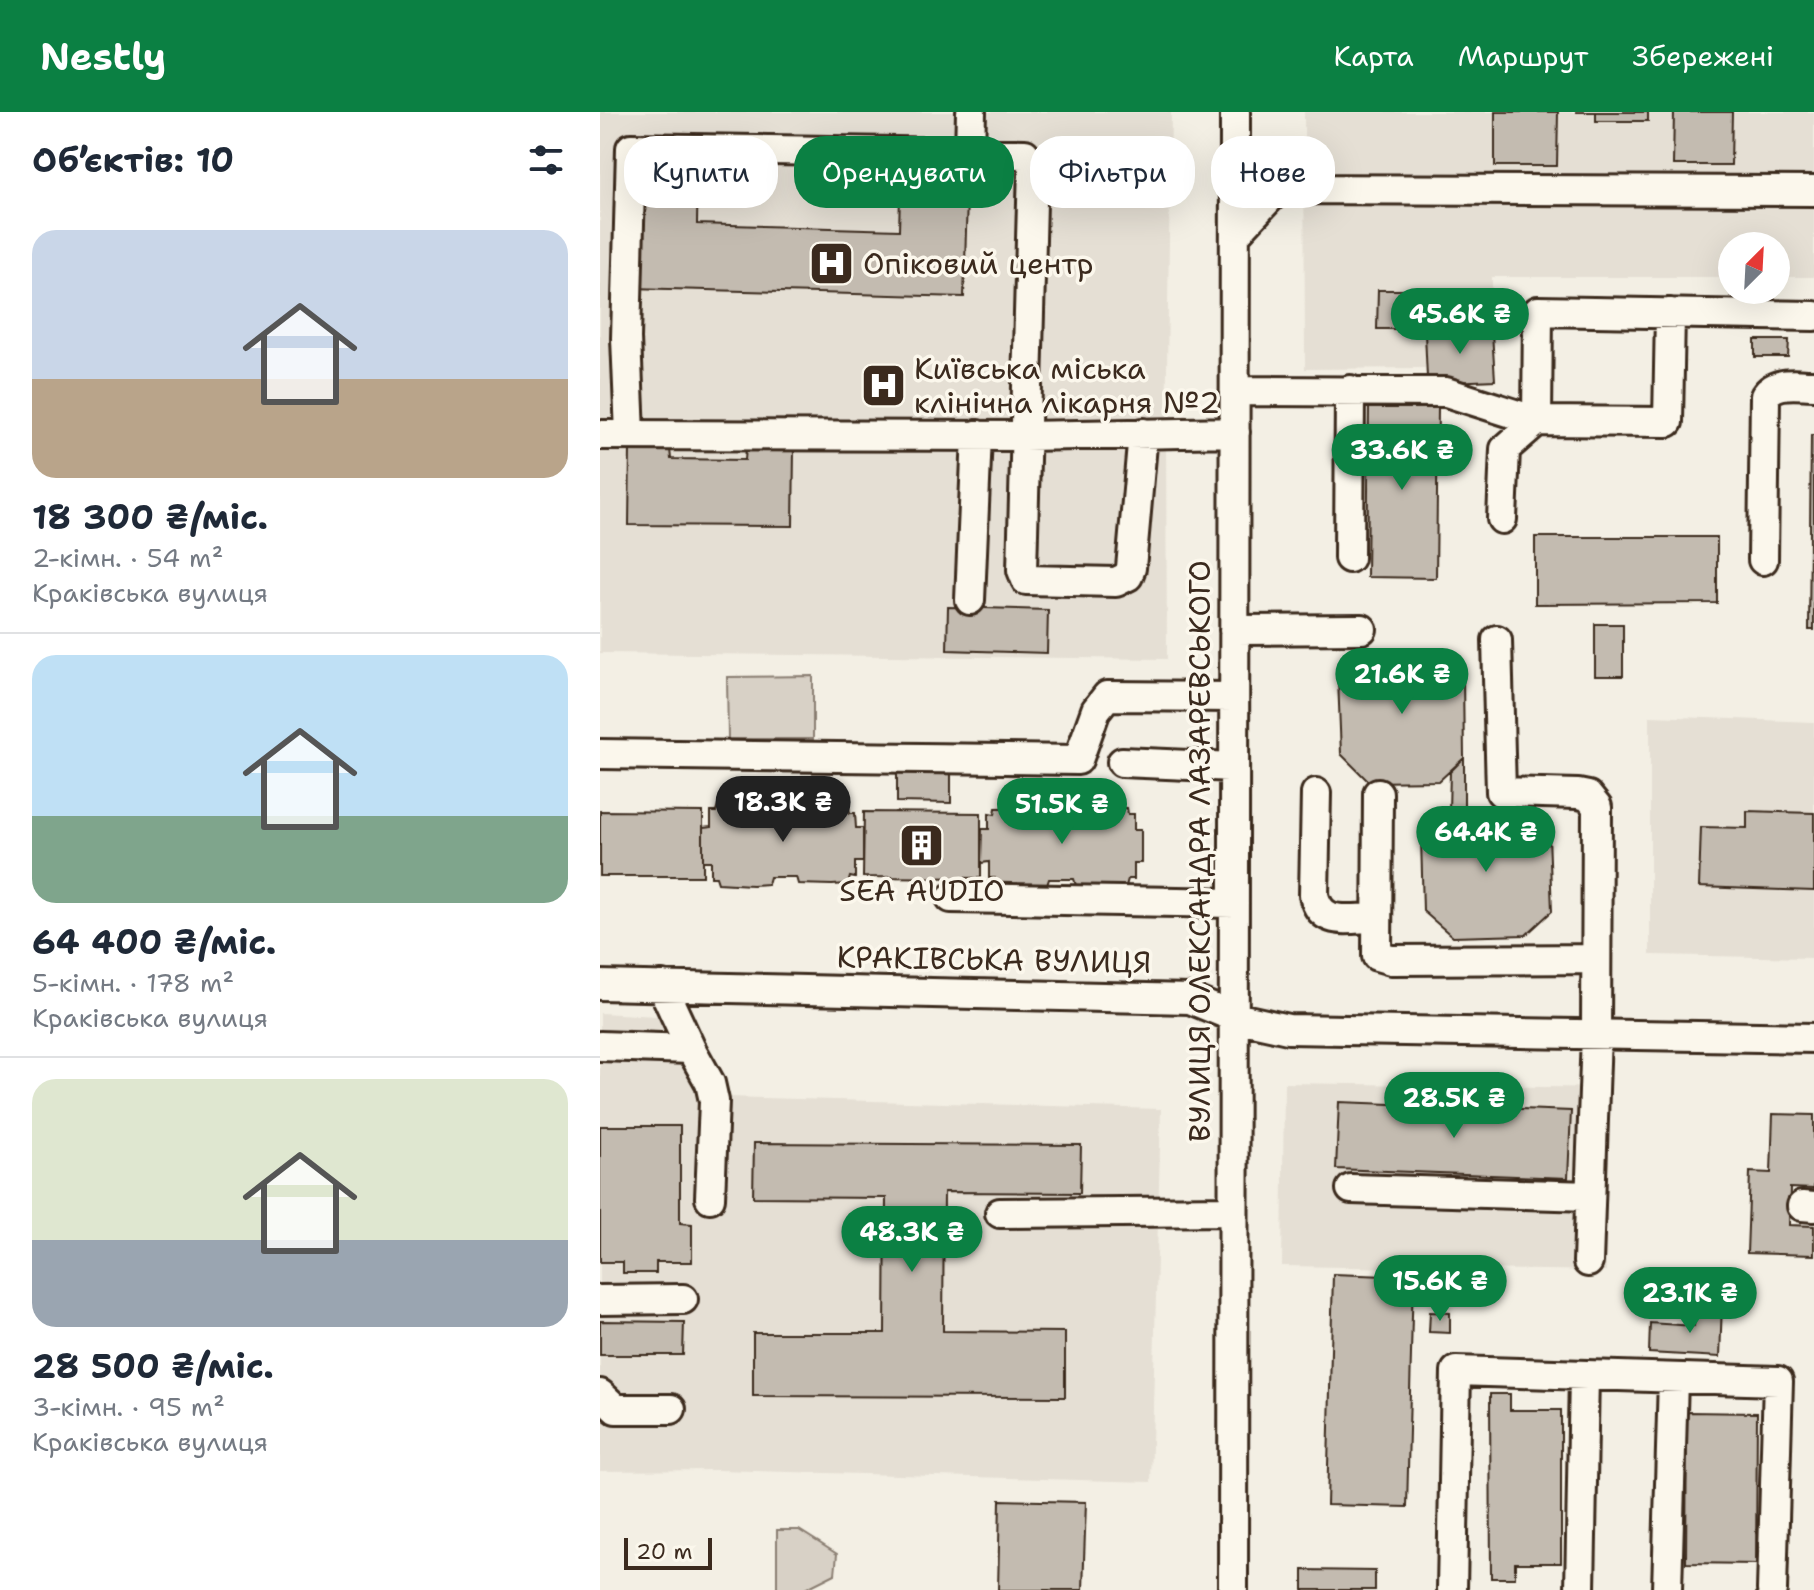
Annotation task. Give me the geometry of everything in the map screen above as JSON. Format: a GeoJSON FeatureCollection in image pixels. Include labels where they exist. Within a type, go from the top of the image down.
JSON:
{"type":"FeatureCollection","features":[{"type":"Feature","properties":{"kind":"street"},"geometry":{"type":"LineString","coordinates":[[970,136],[971,112]]}},
{"type":"Feature","properties":{"kind":"street","name":"ВУЛИЦЯ ОЛЕКСАНДРА ЛАЗАРЕВСЬКОГО"},"geometry":{"type":"LineString","coordinates":[[1235,112],[1235,136]]}},
{"type":"Feature","properties":{"kind":"street"},"geometry":{"type":"LineString","coordinates":[[630,434],[626,338],[631,148],[794,149]]}},
{"type":"Feature","properties":{"kind":"street"},"geometry":{"type":"LineString","coordinates":[[1014,153],[1025,154],[1033,166],[1023,576],[1032,582],[1116,582],[1128,576],[1143,433]]}},
{"type":"Feature","properties":{"kind":"street"},"geometry":{"type":"LineString","coordinates":[[1335,189],[1814,191]]}},
{"type":"Feature","properties":{"kind":"street","name":"ВУЛИЦЯ ОЛЕКСАНДРА ЛАЗАРЕВСЬКОГО"},"geometry":{"type":"LineString","coordinates":[[1233,1590],[1235,208]]}},
{"type":"Feature","properties":{"kind":"street"},"geometry":{"type":"LineString","coordinates":[[1235,235],[1260,208]]}},
{"type":"Feature","properties":{"kind":"street"},"geometry":{"type":"LineString","coordinates":[[1502,519],[1505,449],[1537,421],[1538,311],[1814,316]]}},
{"type":"Feature","properties":{"kind":"street"},"geometry":{"type":"LineString","coordinates":[[1235,391],[1446,392],[1537,421],[1668,422],[1670,313]]}},
{"type":"Feature","properties":{"kind":"street"},"geometry":{"type":"LineString","coordinates":[[1763,560],[1765,396],[1770,388],[1780,385],[1814,385]]}},
{"type":"Feature","properties":{"kind":"street"},"geometry":{"type":"LineString","coordinates":[[1349,558],[1350,390]]}},
{"type":"Feature","properties":{"kind":"street"},"geometry":{"type":"LineString","coordinates":[[600,435],[1025,436],[1235,432]]}},
{"type":"Feature","properties":{"kind":"street"},"geometry":{"type":"LineString","coordinates":[[970,600],[977,435]]}},
{"type":"Feature","properties":{"kind":"street"},"geometry":{"type":"LineString","coordinates":[[1234,630],[1362,629]]}},
{"type":"Feature","properties":{"kind":"street"},"geometry":{"type":"LineString","coordinates":[[1497,640],[1501,792],[1578,794],[1588,796],[1597,807],[1596,1034],[1588,1262]]}},
{"type":"Feature","properties":{"kind":"street"},"geometry":{"type":"LineString","coordinates":[[600,754],[1078,760],[1096,710],[1107,696],[1234,697]]}},
{"type":"Feature","properties":{"kind":"street"},"geometry":{"type":"LineString","coordinates":[[1122,762],[1234,767]]}},
{"type":"Feature","properties":{"kind":"street"},"geometry":{"type":"LineString","coordinates":[[1316,793],[1314,895],[1320,913],[1328,918],[1376,918]]}},
{"type":"Feature","properties":{"kind":"street"},"geometry":{"type":"LineString","coordinates":[[1378,793],[1377,956],[1382,959],[1596,959]]}},
{"type":"Feature","properties":{"kind":"street"},"geometry":{"type":"LineString","coordinates":[[951,898],[1234,903]]}},
{"type":"Feature","properties":{"kind":"street","name":"КРАКІВСЬКА ВУЛИЦЯ"},"geometry":{"type":"LineString","coordinates":[[600,985],[1190,999],[1234,1017],[1288,1029],[1814,1038]]}},
{"type":"Feature","properties":{"kind":"street"},"geometry":{"type":"LineString","coordinates":[[662,986],[710,1083],[714,1101],[710,1198]]}},
{"type":"Feature","properties":{"kind":"street"},"geometry":{"type":"LineString","coordinates":[[600,1046],[691,1049]]}},
{"type":"Feature","properties":{"kind":"street"},"geometry":{"type":"LineString","coordinates":[[1351,1189],[1590,1196]]}},
{"type":"Feature","properties":{"kind":"street"},"geometry":{"type":"LineString","coordinates":[[1000,1213],[1233,1211]]}},
{"type":"Feature","properties":{"kind":"street"},"geometry":{"type":"LineString","coordinates":[[600,1300],[683,1299]]}},
{"type":"Feature","properties":{"kind":"street"},"geometry":{"type":"LineString","coordinates":[[1452,1590],[1456,1371],[1778,1381],[1772,1590]]}},
{"type":"Feature","properties":{"kind":"street"},"geometry":{"type":"LineString","coordinates":[[1580,1590],[1584,1375]]}},
{"type":"Feature","properties":{"kind":"street"},"geometry":{"type":"LineString","coordinates":[[1667,1590],[1673,1378]]}},
{"type":"Feature","properties":{"kind":"street"},"geometry":{"type":"LineString","coordinates":[[600,1394],[616,1409],[671,1409]]}},
{"type":"Feature","properties":{"kind":"shaded area","name":"Київська міська клінічна лікарня №2"},"geometry":{"type":"Polygon","coordinates":[[[600,112],[1171,112],[1171,136],[1030,136],[1030,208],[1170,208],[1167,659],[600,653],[600,112]]]}},
{"type":"Feature","properties":{"kind":"shaded area","name":"Київська міська клінічна лікарня №2"},"geometry":{"type":"Polygon","coordinates":[[[1304,112],[1814,112],[1814,277],[1790,277],[1790,232],[1718,232],[1718,277],[1492,277],[1492,333],[1425,334],[1425,368],[1305,369],[1304,208],[1335,208],[1335,136],[1304,136],[1304,112]]]}},
{"type":"Feature","properties":{"kind":"shaded area"},"geometry":{"type":"Polygon","coordinates":[[[813,676],[813,739],[728,739],[727,677],[813,676]]]}},
{"type":"Feature","properties":{"kind":"shaded area"},"geometry":{"type":"Polygon","coordinates":[[[1650,716],[1814,722],[1814,958],[1650,955],[1650,716]]]}},
{"type":"Feature","properties":{"kind":"shaded area"},"geometry":{"type":"Polygon","coordinates":[[[600,1013],[695,1018],[728,1097],[1161,1109],[1151,1482],[718,1470],[600,1471],[600,1013]]]}},
{"type":"Feature","properties":{"kind":"shaded area"},"geometry":{"type":"Polygon","coordinates":[[[1284,1083],[1609,1088],[1606,1271],[1282,1266],[1284,1083]]]}},
{"type":"Feature","properties":{"kind":"shaded area"},"geometry":{"type":"Polygon","coordinates":[[[777,1530],[799,1530],[837,1554],[835,1574],[803,1590],[777,1590],[777,1530]]]}},
{"type":"Feature","properties":{"kind":"building"},"geometry":{"type":"Polygon","coordinates":[[[1495,112],[1558,112],[1557,166],[1495,166],[1495,112]]]}},
{"type":"Feature","properties":{"kind":"building"},"geometry":{"type":"Polygon","coordinates":[[[1596,112],[1648,112],[1648,121],[1596,121],[1596,112]]]}},
{"type":"Feature","properties":{"kind":"building"},"geometry":{"type":"Polygon","coordinates":[[[1674,112],[1732,112],[1731,165],[1673,165],[1674,112]]]}},
{"type":"Feature","properties":{"kind":"building"},"geometry":{"type":"Polygon","coordinates":[[[634,208],[697,208],[697,224],[899,230],[900,208],[967,208],[964,297],[631,288],[634,208]]]}},
{"type":"Feature","properties":{"kind":"building"},"geometry":{"type":"Polygon","coordinates":[[[1378,290],[1407,290],[1406,329],[1377,329],[1378,290]]]}},
{"type":"Feature","properties":{"kind":"building"},"geometry":{"type":"Polygon","coordinates":[[[1425,333],[1492,333],[1495,380],[1450,382],[1450,377],[1427,378],[1425,333]]]}},
{"type":"Feature","properties":{"kind":"building"},"geometry":{"type":"Polygon","coordinates":[[[1755,340],[1789,340],[1788,357],[1755,357],[1755,340]]]}},
{"type":"Feature","properties":{"kind":"building"},"geometry":{"type":"Polygon","coordinates":[[[1369,407],[1438,408],[1436,578],[1367,577],[1369,407]]]}},
{"type":"Feature","properties":{"kind":"building"},"geometry":{"type":"Polygon","coordinates":[[[1811,435],[1814,435],[1814,630],[1809,630],[1811,435]]]}},
{"type":"Feature","properties":{"kind":"building"},"geometry":{"type":"Polygon","coordinates":[[[630,448],[670,449],[671,459],[745,460],[746,448],[794,449],[793,526],[629,525],[630,448]]]}},
{"type":"Feature","properties":{"kind":"building"},"geometry":{"type":"Polygon","coordinates":[[[1535,537],[1717,537],[1717,603],[1535,604],[1535,537]]]}},
{"type":"Feature","properties":{"kind":"building"},"geometry":{"type":"Polygon","coordinates":[[[948,607],[1048,610],[1047,653],[947,650],[948,607]]]}},
{"type":"Feature","properties":{"kind":"building"},"geometry":{"type":"Polygon","coordinates":[[[1595,624],[1623,624],[1623,676],[1595,676],[1595,624]]]}},
{"type":"Feature","properties":{"kind":"building"},"geometry":{"type":"Polygon","coordinates":[[[1438,651],[1463,676],[1464,758],[1439,781],[1369,782],[1341,754],[1338,679],[1362,652],[1438,651]]]}},
{"type":"Feature","properties":{"kind":"building"},"geometry":{"type":"Polygon","coordinates":[[[1464,758],[1464,811],[1449,811],[1450,772],[1464,758]]]}},
{"type":"Feature","properties":{"kind":"building"},"geometry":{"type":"Polygon","coordinates":[[[897,773],[951,774],[951,803],[897,802],[897,773]]]}},
{"type":"Feature","properties":{"kind":"building"},"geometry":{"type":"Polygon","coordinates":[[[718,806],[849,807],[850,813],[855,813],[856,828],[863,828],[863,862],[855,862],[855,878],[850,877],[848,884],[832,885],[798,884],[796,877],[770,877],[768,884],[718,883],[716,877],[711,877],[711,861],[703,861],[703,828],[711,827],[711,812],[716,812],[718,806]]]}},
{"type":"Feature","properties":{"kind":"building"},"geometry":{"type":"Polygon","coordinates":[[[996,808],[1127,808],[1128,814],[1134,814],[1134,830],[1141,830],[1141,863],[1134,863],[1134,879],[1128,879],[1126,886],[1111,887],[1076,885],[1074,879],[1049,879],[1047,885],[997,885],[995,878],[989,878],[989,862],[981,863],[982,829],[989,829],[989,813],[995,814],[996,808]]]}},
{"type":"Feature","properties":{"kind":"building"},"geometry":{"type":"Polygon","coordinates":[[[600,811],[703,812],[703,876],[600,876],[600,811]]]}},
{"type":"Feature","properties":{"kind":"building"},"geometry":{"type":"Polygon","coordinates":[[[1449,811],[1518,812],[1549,836],[1552,911],[1526,935],[1453,937],[1423,911],[1421,838],[1449,811]]]}},
{"type":"Feature","properties":{"kind":"building"},"geometry":{"type":"Polygon","coordinates":[[[1747,811],[1814,813],[1814,891],[1699,887],[1701,827],[1747,828],[1747,811]]]}},
{"type":"Feature","properties":{"kind":"building","name":"SEA AUDIO"},"geometry":{"type":"Polygon","coordinates":[[[864,812],[981,813],[981,878],[863,877],[864,812]]]}},
{"type":"Feature","properties":{"kind":"building"},"geometry":{"type":"Polygon","coordinates":[[[1339,1102],[1571,1111],[1568,1178],[1336,1169],[1339,1102]]]}},
{"type":"Feature","properties":{"kind":"building"},"geometry":{"type":"Polygon","coordinates":[[[1773,1114],[1814,1115],[1814,1189],[1790,1188],[1789,1225],[1814,1226],[1814,1255],[1747,1253],[1750,1172],[1771,1173],[1773,1114]]]}},
{"type":"Feature","properties":{"kind":"building"},"geometry":{"type":"Polygon","coordinates":[[[600,1126],[680,1126],[680,1223],[692,1224],[692,1262],[656,1262],[656,1273],[623,1273],[623,1262],[600,1262],[600,1126]]]}},
{"type":"Feature","properties":{"kind":"building"},"geometry":{"type":"Polygon","coordinates":[[[754,1143],[1081,1145],[1080,1193],[944,1192],[943,1331],[1065,1332],[1065,1397],[753,1396],[753,1333],[885,1333],[886,1198],[753,1197],[754,1143]]]}},
{"type":"Feature","properties":{"kind":"building"},"geometry":{"type":"Polygon","coordinates":[[[1333,1274],[1413,1277],[1407,1507],[1327,1505],[1333,1274]]]}},
{"type":"Feature","properties":{"kind":"building"},"geometry":{"type":"Polygon","coordinates":[[[1696,1303],[1722,1304],[1720,1357],[1649,1353],[1650,1323],[1694,1326],[1696,1303]]]}},
{"type":"Feature","properties":{"kind":"building"},"geometry":{"type":"Polygon","coordinates":[[[1430,1312],[1450,1313],[1450,1333],[1429,1332],[1430,1312]]]}},
{"type":"Feature","properties":{"kind":"building"},"geometry":{"type":"Polygon","coordinates":[[[600,1321],[684,1322],[683,1355],[600,1355],[600,1321]]]}},
{"type":"Feature","properties":{"kind":"building"},"geometry":{"type":"Polygon","coordinates":[[[1490,1394],[1510,1394],[1510,1410],[1561,1410],[1561,1563],[1515,1563],[1515,1578],[1491,1578],[1490,1394]]]}},
{"type":"Feature","properties":{"kind":"building"},"geometry":{"type":"Polygon","coordinates":[[[1687,1412],[1757,1413],[1756,1564],[1686,1563],[1687,1412]]]}},
{"type":"Feature","properties":{"kind":"building"},"geometry":{"type":"Polygon","coordinates":[[[1000,1500],[1086,1502],[1083,1590],[998,1590],[1000,1500]]]}},
{"type":"Feature","properties":{"kind":"building"},"geometry":{"type":"Polygon","coordinates":[[[1303,1570],[1375,1571],[1375,1590],[1303,1590],[1303,1570]]]}},
{"type":"Feature","properties":{"kind":"place","name":"Опіковий центр"},"geometry":{"type":"Point","coordinates":[832,264]}},
{"type":"Feature","properties":{"kind":"place","name":"Київська міська клінічна лікарня №2"},"geometry":{"type":"Point","coordinates":[883,386]}},
{"type":"Feature","properties":{"kind":"place","name":"SEA AUDIO"},"geometry":{"type":"Point","coordinates":[922,845]}}]}
